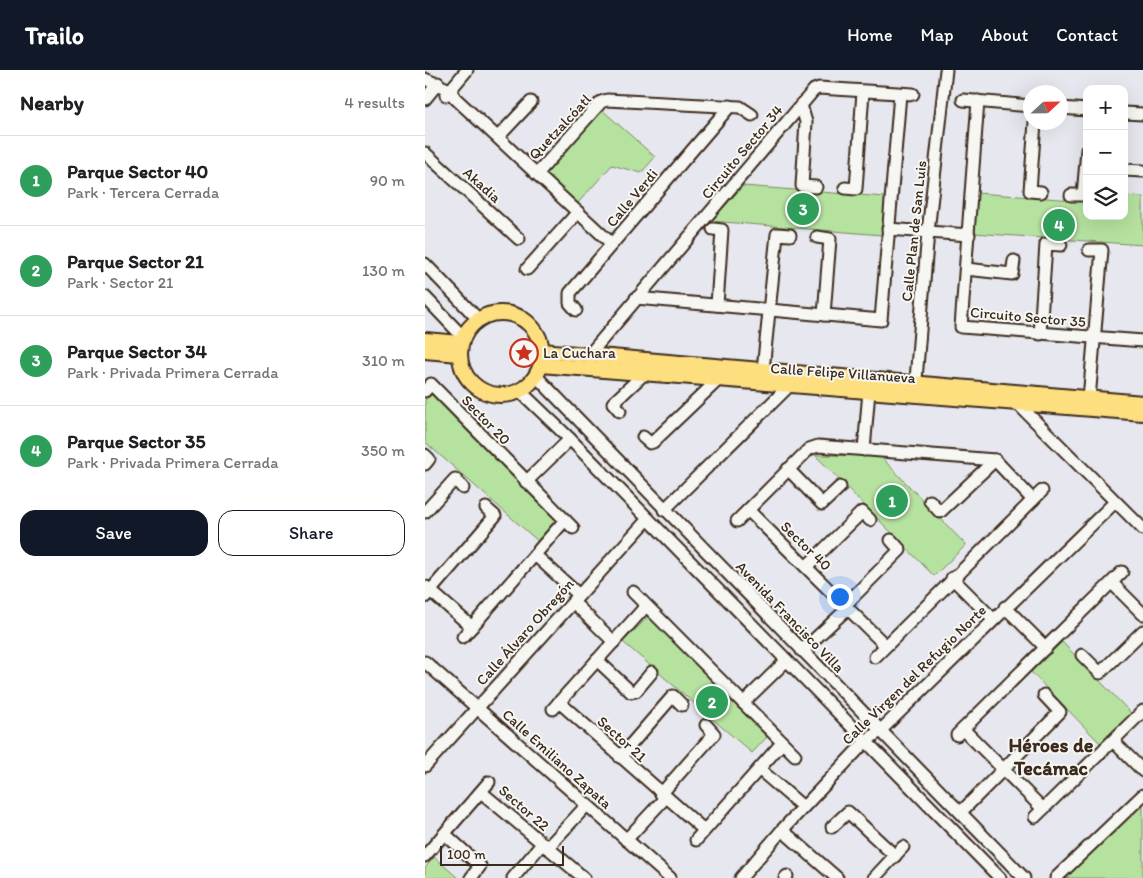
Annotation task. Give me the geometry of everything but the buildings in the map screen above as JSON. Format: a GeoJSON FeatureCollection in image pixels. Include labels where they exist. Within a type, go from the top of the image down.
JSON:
{"type":"FeatureCollection","features":[{"type":"Feature","properties":{"kind":"main road"},"geometry":{"type":"LineString","coordinates":[[498,312],[519,317],[535,331],[539,364],[519,391],[506,395],[492,395],[479,390],[465,374],[461,344],[478,319],[498,312]]}},
{"type":"Feature","properties":{"kind":"main road"},"geometry":{"type":"LineString","coordinates":[[425,340],[461,344]]}},
{"type":"Feature","properties":{"kind":"main road"},"geometry":{"type":"LineString","coordinates":[[425,351],[461,344]]}},
{"type":"Feature","properties":{"kind":"main road","name":"Calle Felipe Villanueva"},"geometry":{"type":"LineString","coordinates":[[539,364],[589,355],[763,370],[1017,402],[1080,401],[1143,413]]}},
{"type":"Feature","properties":{"kind":"main road","name":"Calle Felipe Villanueva"},"geometry":{"type":"LineString","coordinates":[[539,364],[869,391],[915,389],[1080,401],[1143,403]]}},
{"type":"Feature","properties":{"kind":"street"},"geometry":{"type":"LineString","coordinates":[[450,94],[467,70]]}},
{"type":"Feature","properties":{"kind":"street","name":"Calle Plan de San Luis"},"geometry":{"type":"LineString","coordinates":[[915,389],[928,232],[946,70]]}},
{"type":"Feature","properties":{"kind":"street"},"geometry":{"type":"LineString","coordinates":[[425,78],[432,87],[450,94],[613,244]]}},
{"type":"Feature","properties":{"kind":"street"},"geometry":{"type":"LineString","coordinates":[[425,99],[432,87]]}},
{"type":"Feature","properties":{"kind":"street","name":"Circuito Sector 34"},"geometry":{"type":"LineString","coordinates":[[589,355],[801,105],[819,88],[913,94]]}},
{"type":"Feature","properties":{"kind":"street"},"geometry":{"type":"LineString","coordinates":[[845,188],[855,189],[863,92]]}},
{"type":"Feature","properties":{"kind":"street"},"geometry":{"type":"LineString","coordinates":[[636,298],[881,320],[900,94]]}},
{"type":"Feature","properties":{"kind":"street","name":"Quetzalcóatl"},"geometry":{"type":"LineString","coordinates":[[537,174],[601,102],[607,100],[740,107],[752,115]]}},
{"type":"Feature","properties":{"kind":"street"},"geometry":{"type":"LineString","coordinates":[[963,100],[1023,105]]}},
{"type":"Feature","properties":{"kind":"street","name":"Circuito Sector 35"},"geometry":{"type":"LineString","coordinates":[[978,101],[961,327],[1143,341]]}},
{"type":"Feature","properties":{"kind":"street"},"geometry":{"type":"LineString","coordinates":[[498,137],[531,102]]}},
{"type":"Feature","properties":{"kind":"street"},"geometry":{"type":"LineString","coordinates":[[801,105],[806,122],[802,186],[816,187]]}},
{"type":"Feature","properties":{"kind":"street","name":"Calle Verdi"},"geometry":{"type":"LineString","coordinates":[[576,310],[570,303],[571,293],[730,106]]}},
{"type":"Feature","properties":{"kind":"street"},"geometry":{"type":"LineString","coordinates":[[1068,109],[1083,110]]}},
{"type":"Feature","properties":{"kind":"street"},"geometry":{"type":"LineString","coordinates":[[1128,113],[1143,114]]}},
{"type":"Feature","properties":{"kind":"street"},"geometry":{"type":"LineString","coordinates":[[1034,130],[1029,191],[1041,192]]}},
{"type":"Feature","properties":{"kind":"street","name":"Akadia"},"geometry":{"type":"LineString","coordinates":[[425,154],[519,239]]}},
{"type":"Feature","properties":{"kind":"street"},"geometry":{"type":"LineString","coordinates":[[1128,170],[1143,171]]}},
{"type":"Feature","properties":{"kind":"street"},"geometry":{"type":"LineString","coordinates":[[1071,195],[1083,195],[1085,175]]}},
{"type":"Feature","properties":{"kind":"street"},"geometry":{"type":"LineString","coordinates":[[527,269],[577,212]]}},
{"type":"Feature","properties":{"kind":"street"},"geometry":{"type":"LineString","coordinates":[[713,229],[722,231],[717,305]]}},
{"type":"Feature","properties":{"kind":"street"},"geometry":{"type":"LineString","coordinates":[[888,229],[969,235]]}},
{"type":"Feature","properties":{"kind":"street"},"geometry":{"type":"LineString","coordinates":[[763,370],[777,234],[790,234]]}},
{"type":"Feature","properties":{"kind":"street"},"geometry":{"type":"LineString","coordinates":[[817,238],[830,238],[824,315]]}},
{"type":"Feature","properties":{"kind":"street"},"geometry":{"type":"LineString","coordinates":[[1040,334],[1047,244],[1061,245]]}},
{"type":"Feature","properties":{"kind":"street"},"geometry":{"type":"LineString","coordinates":[[1089,250],[1102,250],[1094,338]]}},
{"type":"Feature","properties":{"kind":"street"},"geometry":{"type":"LineString","coordinates":[[966,269],[1011,274],[1014,261]]}},
{"type":"Feature","properties":{"kind":"street"},"geometry":{"type":"LineString","coordinates":[[425,264],[478,319]]}},
{"type":"Feature","properties":{"kind":"street"},"geometry":{"type":"LineString","coordinates":[[425,297],[461,344]]}},
{"type":"Feature","properties":{"kind":"street","name":"Circuito Sector 35"},"geometry":{"type":"LineString","coordinates":[[1080,401],[1094,338]]}},
{"type":"Feature","properties":{"kind":"street","name":"Avenida Francisco Villa"},"geometry":{"type":"LineString","coordinates":[[539,364],[664,510],[1024,878]]}},
{"type":"Feature","properties":{"kind":"street"},"geometry":{"type":"LineString","coordinates":[[620,411],[613,403],[645,373]]}},
{"type":"Feature","properties":{"kind":"street"},"geometry":{"type":"LineString","coordinates":[[643,437],[650,443],[653,442],[718,380]]}},
{"type":"Feature","properties":{"kind":"street","name":"Sector 20"},"geometry":{"type":"LineString","coordinates":[[425,391],[431,384],[569,524],[535,554],[463,637]]}},
{"type":"Feature","properties":{"kind":"street"},"geometry":{"type":"LineString","coordinates":[[664,510],[790,385]]}},
{"type":"Feature","properties":{"kind":"street"},"geometry":{"type":"LineString","coordinates":[[519,391],[570,439],[785,661],[866,740],[1000,878]]}},
{"type":"Feature","properties":{"kind":"street"},"geometry":{"type":"LineString","coordinates":[[864,450],[869,391]]}},
{"type":"Feature","properties":{"kind":"street"},"geometry":{"type":"LineString","coordinates":[[1017,402],[1143,529]]}},
{"type":"Feature","properties":{"kind":"street"},"geometry":{"type":"LineString","coordinates":[[527,482],[570,439]]}},
{"type":"Feature","properties":{"kind":"street"},"geometry":{"type":"LineString","coordinates":[[737,521],[809,449],[818,446],[995,460],[1033,500]]}},
{"type":"Feature","properties":{"kind":"street"},"geometry":{"type":"LineString","coordinates":[[425,455],[429,460],[425,464]]}},
{"type":"Feature","properties":{"kind":"street"},"geometry":{"type":"LineString","coordinates":[[930,501],[940,512],[995,460]]}},
{"type":"Feature","properties":{"kind":"street"},"geometry":{"type":"LineString","coordinates":[[788,469],[822,504],[840,487]]}},
{"type":"Feature","properties":{"kind":"street"},"geometry":{"type":"LineString","coordinates":[[425,512],[455,479],[463,488]]}},
{"type":"Feature","properties":{"kind":"street"},"geometry":{"type":"LineString","coordinates":[[875,657],[952,578],[1042,492]]}},
{"type":"Feature","properties":{"kind":"street","name":"Calle Virgen del Refugio Norte"},"geometry":{"type":"LineString","coordinates":[[741,878],[782,830],[866,740],[881,731],[1005,607],[1115,502]]}},
{"type":"Feature","properties":{"kind":"street"},"geometry":{"type":"LineString","coordinates":[[472,627],[427,591],[495,516],[486,508]]}},
{"type":"Feature","properties":{"kind":"street","name":"Sector 40"},"geometry":{"type":"LineString","coordinates":[[748,510],[885,645]]}},
{"type":"Feature","properties":{"kind":"street"},"geometry":{"type":"LineString","coordinates":[[806,568],[863,512],[870,520]]}},
{"type":"Feature","properties":{"kind":"street","name":"Calle Álvaro Obregón"},"geometry":{"type":"LineString","coordinates":[[425,766],[648,519]]}},
{"type":"Feature","properties":{"kind":"street"},"geometry":{"type":"LineString","coordinates":[[802,651],[900,550],[891,540]]}},
{"type":"Feature","properties":{"kind":"street"},"geometry":{"type":"LineString","coordinates":[[535,554],[614,642]]}},
{"type":"Feature","properties":{"kind":"street"},"geometry":{"type":"LineString","coordinates":[[1122,572],[960,732],[1003,769],[1039,813],[1143,711]]}},
{"type":"Feature","properties":{"kind":"street"},"geometry":{"type":"LineString","coordinates":[[952,578],[993,619]]}},
{"type":"Feature","properties":{"kind":"street"},"geometry":{"type":"LineString","coordinates":[[1112,583],[1143,614]]}},
{"type":"Feature","properties":{"kind":"street"},"geometry":{"type":"LineString","coordinates":[[633,592],[795,756]]}},
{"type":"Feature","properties":{"kind":"street","name":"Sector 21"},"geometry":{"type":"LineString","coordinates":[[646,606],[556,705],[620,757],[704,830]]}},
{"type":"Feature","properties":{"kind":"street"},"geometry":{"type":"LineString","coordinates":[[1005,607],[1046,648]]}},
{"type":"Feature","properties":{"kind":"street"},"geometry":{"type":"LineString","coordinates":[[1082,655],[1100,673],[1143,631]]}},
{"type":"Feature","properties":{"kind":"street"},"geometry":{"type":"LineString","coordinates":[[597,660],[631,692],[636,691],[652,672]]}},
{"type":"Feature","properties":{"kind":"street"},"geometry":{"type":"LineString","coordinates":[[743,703],[785,661]]}},
{"type":"Feature","properties":{"kind":"street","name":"Calle Emiliano Zapata"},"geometry":{"type":"LineString","coordinates":[[425,662],[585,806],[670,878]]}},
{"type":"Feature","properties":{"kind":"street"},"geometry":{"type":"LineString","coordinates":[[961,812],[1060,712],[1044,695]]}},
{"type":"Feature","properties":{"kind":"street"},"geometry":{"type":"LineString","coordinates":[[620,757],[673,696],[682,705]]}},
{"type":"Feature","properties":{"kind":"street"},"geometry":{"type":"LineString","coordinates":[[626,840],[715,734],[705,725]]}},
{"type":"Feature","properties":{"kind":"street"},"geometry":{"type":"LineString","coordinates":[[1113,740],[1143,771]]}},
{"type":"Feature","properties":{"kind":"street"},"geometry":{"type":"LineString","coordinates":[[695,840],[782,743]]}},
{"type":"Feature","properties":{"kind":"street"},"geometry":{"type":"LineString","coordinates":[[759,769],[803,807]]}},
{"type":"Feature","properties":{"kind":"street","name":"Sector 22"},"geometry":{"type":"LineString","coordinates":[[425,856],[489,782]]}},
{"type":"Feature","properties":{"kind":"street","name":"Sector 22"},"geometry":{"type":"LineString","coordinates":[[481,792],[584,878]]}},
{"type":"Feature","properties":{"kind":"street"},"geometry":{"type":"LineString","coordinates":[[1056,878],[1143,795]]}},
{"type":"Feature","properties":{"kind":"street","name":"Sector 22"},"geometry":{"type":"LineString","coordinates":[[545,846],[585,806]]}},
{"type":"Feature","properties":{"kind":"street"},"geometry":{"type":"LineString","coordinates":[[832,827],[847,812],[895,856]]}},
{"type":"Feature","properties":{"kind":"street"},"geometry":{"type":"LineString","coordinates":[[782,830],[837,878]]}},
{"type":"Feature","properties":{"kind":"street"},"geometry":{"type":"LineString","coordinates":[[445,834],[480,866],[471,878]]}},
{"type":"Feature","properties":{"kind":"street"},"geometry":{"type":"LineString","coordinates":[[513,878],[545,846]]}},
{"type":"Feature","properties":{"kind":"street"},"geometry":{"type":"LineString","coordinates":[[874,878],[903,847]]}},
{"type":"Feature","properties":{"kind":"green space"},"geometry":{"type":"Polygon","coordinates":[[[601,109],[655,157],[641,173],[612,165],[577,204],[543,174],[601,109]]]}},
{"type":"Feature","properties":{"kind":"green space"},"geometry":{"type":"Polygon","coordinates":[[[743,186],[885,197],[882,235],[711,221],[743,186]]]}},
{"type":"Feature","properties":{"kind":"green space"},"geometry":{"type":"Polygon","coordinates":[[[977,193],[1083,201],[1083,220],[1128,220],[1128,196],[1143,197],[1143,245],[974,233],[977,193]]]}},
{"type":"Feature","properties":{"kind":"green space"},"geometry":{"type":"Polygon","coordinates":[[[431,394],[557,522],[539,542],[425,442],[425,400],[431,394]]]}},
{"type":"Feature","properties":{"kind":"green space"},"geometry":{"type":"Polygon","coordinates":[[[815,455],[880,456],[966,545],[934,576],[815,455]]]}},
{"type":"Feature","properties":{"kind":"green space"},"geometry":{"type":"Polygon","coordinates":[[[649,616],[767,737],[752,753],[623,642],[649,616]]]}},
{"type":"Feature","properties":{"kind":"green space"},"geometry":{"type":"Polygon","coordinates":[[[1062,642],[1131,713],[1100,743],[1031,672],[1062,642]]]}},
{"type":"Feature","properties":{"kind":"green space"},"geometry":{"type":"Polygon","coordinates":[[[1143,802],[1143,878],[1065,878],[1143,802]]]}},
{"type":"Feature","properties":{"kind":"green space"},"geometry":{"type":"Polygon","coordinates":[[[434,857],[458,878],[425,878],[425,868],[434,857]]]}},
{"type":"Feature","properties":{"kind":"place","name":"Parque Sector 34"},"geometry":{"type":"Point","coordinates":[803,209]}},
{"type":"Feature","properties":{"kind":"place","name":"Parque Sector 35"},"geometry":{"type":"Point","coordinates":[1059,225]}},
{"type":"Feature","properties":{"kind":"place","name":"La Cuchara"},"geometry":{"type":"Point","coordinates":[524,353]}},
{"type":"Feature","properties":{"kind":"place","name":"Parque Sector 40"},"geometry":{"type":"Point","coordinates":[892,501]}},
{"type":"Feature","properties":{"kind":"place","name":"Parque Sector 21"},"geometry":{"type":"Point","coordinates":[712,702]}},
{"type":"Feature","properties":{"kind":"district","name":"Héroes de Tecámac"},"geometry":{"type":"Point","coordinates":[1051,756]}}]}
